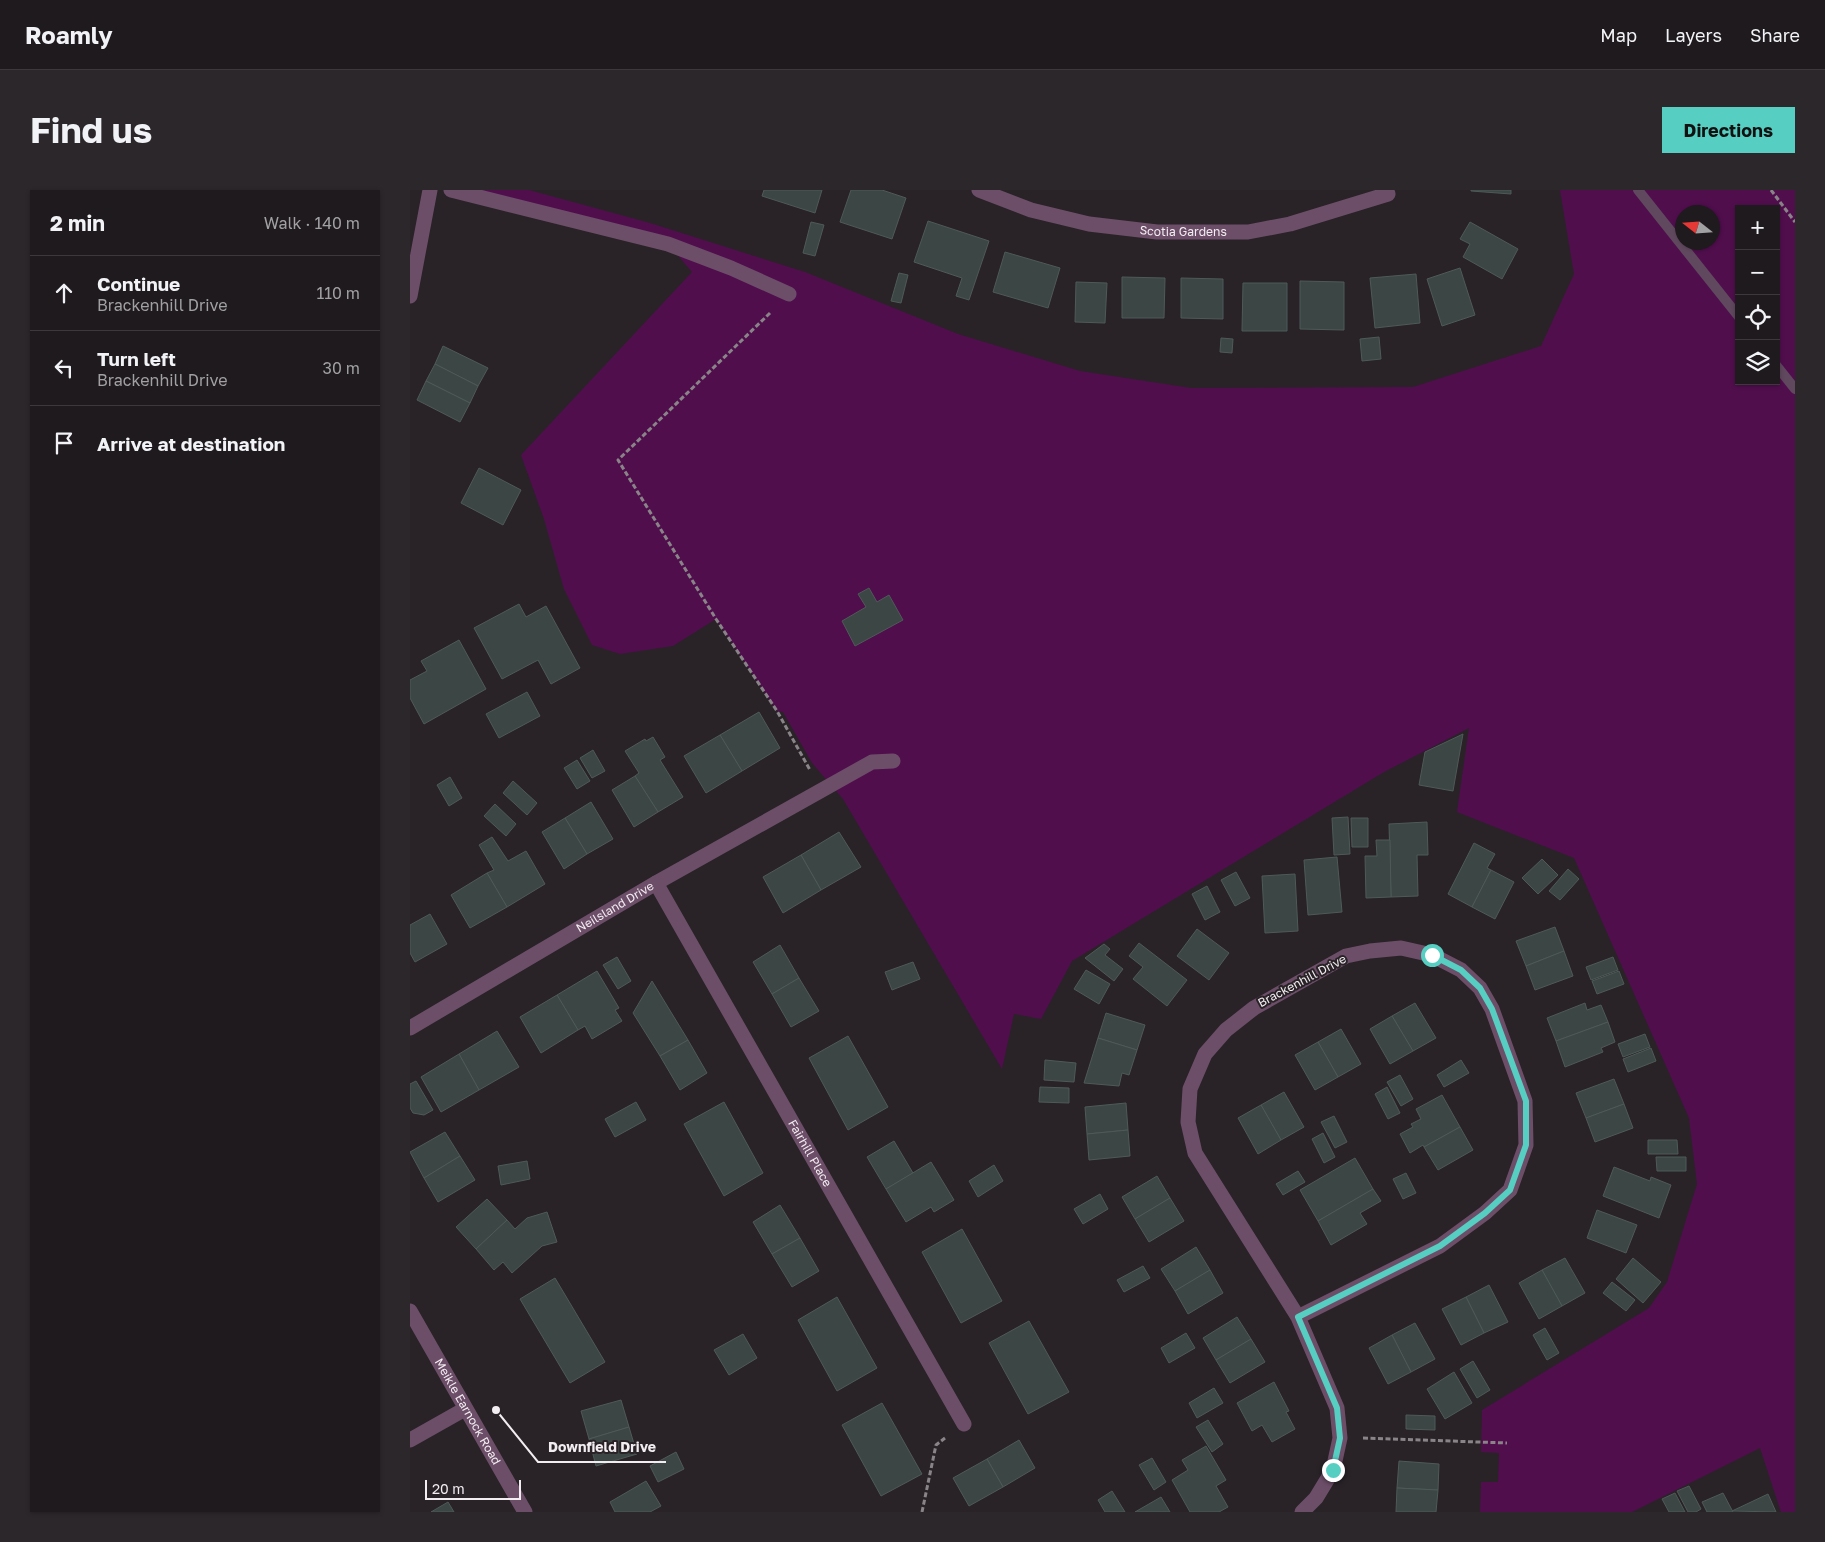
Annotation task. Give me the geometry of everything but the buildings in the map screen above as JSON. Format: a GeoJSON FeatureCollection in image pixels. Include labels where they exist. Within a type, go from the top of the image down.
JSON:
{"type":"FeatureCollection","features":[{"type":"Feature","properties":{"kind":"street"},"geometry":{"type":"LineString","coordinates":[[410,296],[414,284],[430,190]]}},
{"type":"Feature","properties":{"kind":"street"},"geometry":{"type":"LineString","coordinates":[[451,190],[668,244],[731,268],[789,294]]}},
{"type":"Feature","properties":{"kind":"street","name":"Scotia Gardens"},"geometry":{"type":"LineString","coordinates":[[979,190],[1031,210],[1089,224],[1157,232],[1248,232],[1290,224],[1388,194]]}},
{"type":"Feature","properties":{"kind":"street","name":"Neilsland Drive"},"geometry":{"type":"LineString","coordinates":[[410,1028],[656,883],[872,762],[893,761]]}},
{"type":"Feature","properties":{"kind":"street","name":"Fairhill Place"},"geometry":{"type":"LineString","coordinates":[[656,883],[964,1424]]}},
{"type":"Feature","properties":{"kind":"street","name":"Brackenhill Drive"},"geometry":{"type":"LineString","coordinates":[[1298,1317],[1440,1246],[1485,1213],[1510,1190],[1526,1145],[1526,1101],[1492,1009],[1480,988],[1461,970],[1432,955],[1401,948],[1346,956],[1254,1008],[1226,1030],[1205,1054],[1190,1089],[1188,1122],[1195,1153],[1298,1317],[1337,1408],[1340,1438],[1333,1470],[1316,1498],[1302,1512]]}},
{"type":"Feature","properties":{"kind":"street","name":"Meikle Earnock Road"},"geometry":{"type":"LineString","coordinates":[[410,1311],[525,1512]]}},
{"type":"Feature","properties":{"kind":"street"},"geometry":{"type":"LineString","coordinates":[[410,1440],[465,1409]]}},
{"type":"Feature","properties":{"kind":"path"},"geometry":{"type":"LineString","coordinates":[[1771,190],[1795,222]]}},
{"type":"Feature","properties":{"kind":"path"},"geometry":{"type":"LineString","coordinates":[[789,294],[618,460],[716,619],[776,711],[822,790]]}},
{"type":"Feature","properties":{"kind":"path"},"geometry":{"type":"LineString","coordinates":[[922,1512],[936,1445],[964,1424]]}},
{"type":"Feature","properties":{"kind":"path"},"geometry":{"type":"LineString","coordinates":[[1340,1438],[1506,1443]]}},
{"type":"Feature","properties":{"kind":"shaded area"},"geometry":{"type":"Polygon","coordinates":[[[467,190],[529,190],[650,223],[805,272],[958,334],[1080,371],[1191,388],[1413,387],[1541,346],[1574,274],[1560,190],[1795,190],[1795,1512],[1781,1512],[1760,1448],[1632,1512],[1480,1512],[1481,1482],[1498,1482],[1499,1453],[1481,1452],[1482,1410],[1649,1308],[1667,1282],[1697,1184],[1689,1118],[1574,858],[1457,812],[1469,728],[1384,772],[1072,961],[1041,1019],[1014,1014],[1002,1069],[843,799],[812,763],[783,712],[777,711],[716,619],[673,646],[620,654],[592,645],[564,589],[544,519],[521,455],[692,272],[668,244],[467,190]]]}},
{"type":"Feature","properties":{"kind":"waterway"},"geometry":{"type":"LineString","coordinates":[[1638,190],[1735,312]]}},
{"type":"Feature","properties":{"kind":"waterway"},"geometry":{"type":"LineString","coordinates":[[1780,370],[1795,389]]}},
{"type":"Feature","properties":{"kind":"place","name":"Downfield Drive"},"geometry":{"type":"Point","coordinates":[496,1410]}},
{"type":"Feature","properties":{"kind":"route"},"geometry":{"type":"LineString","coordinates":[[1333,1470],[1340,1438],[1337,1408],[1298,1317],[1440,1246],[1485,1213],[1510,1190],[1526,1145],[1526,1101],[1492,1009],[1480,988],[1461,970],[1432,955]]}}]}
